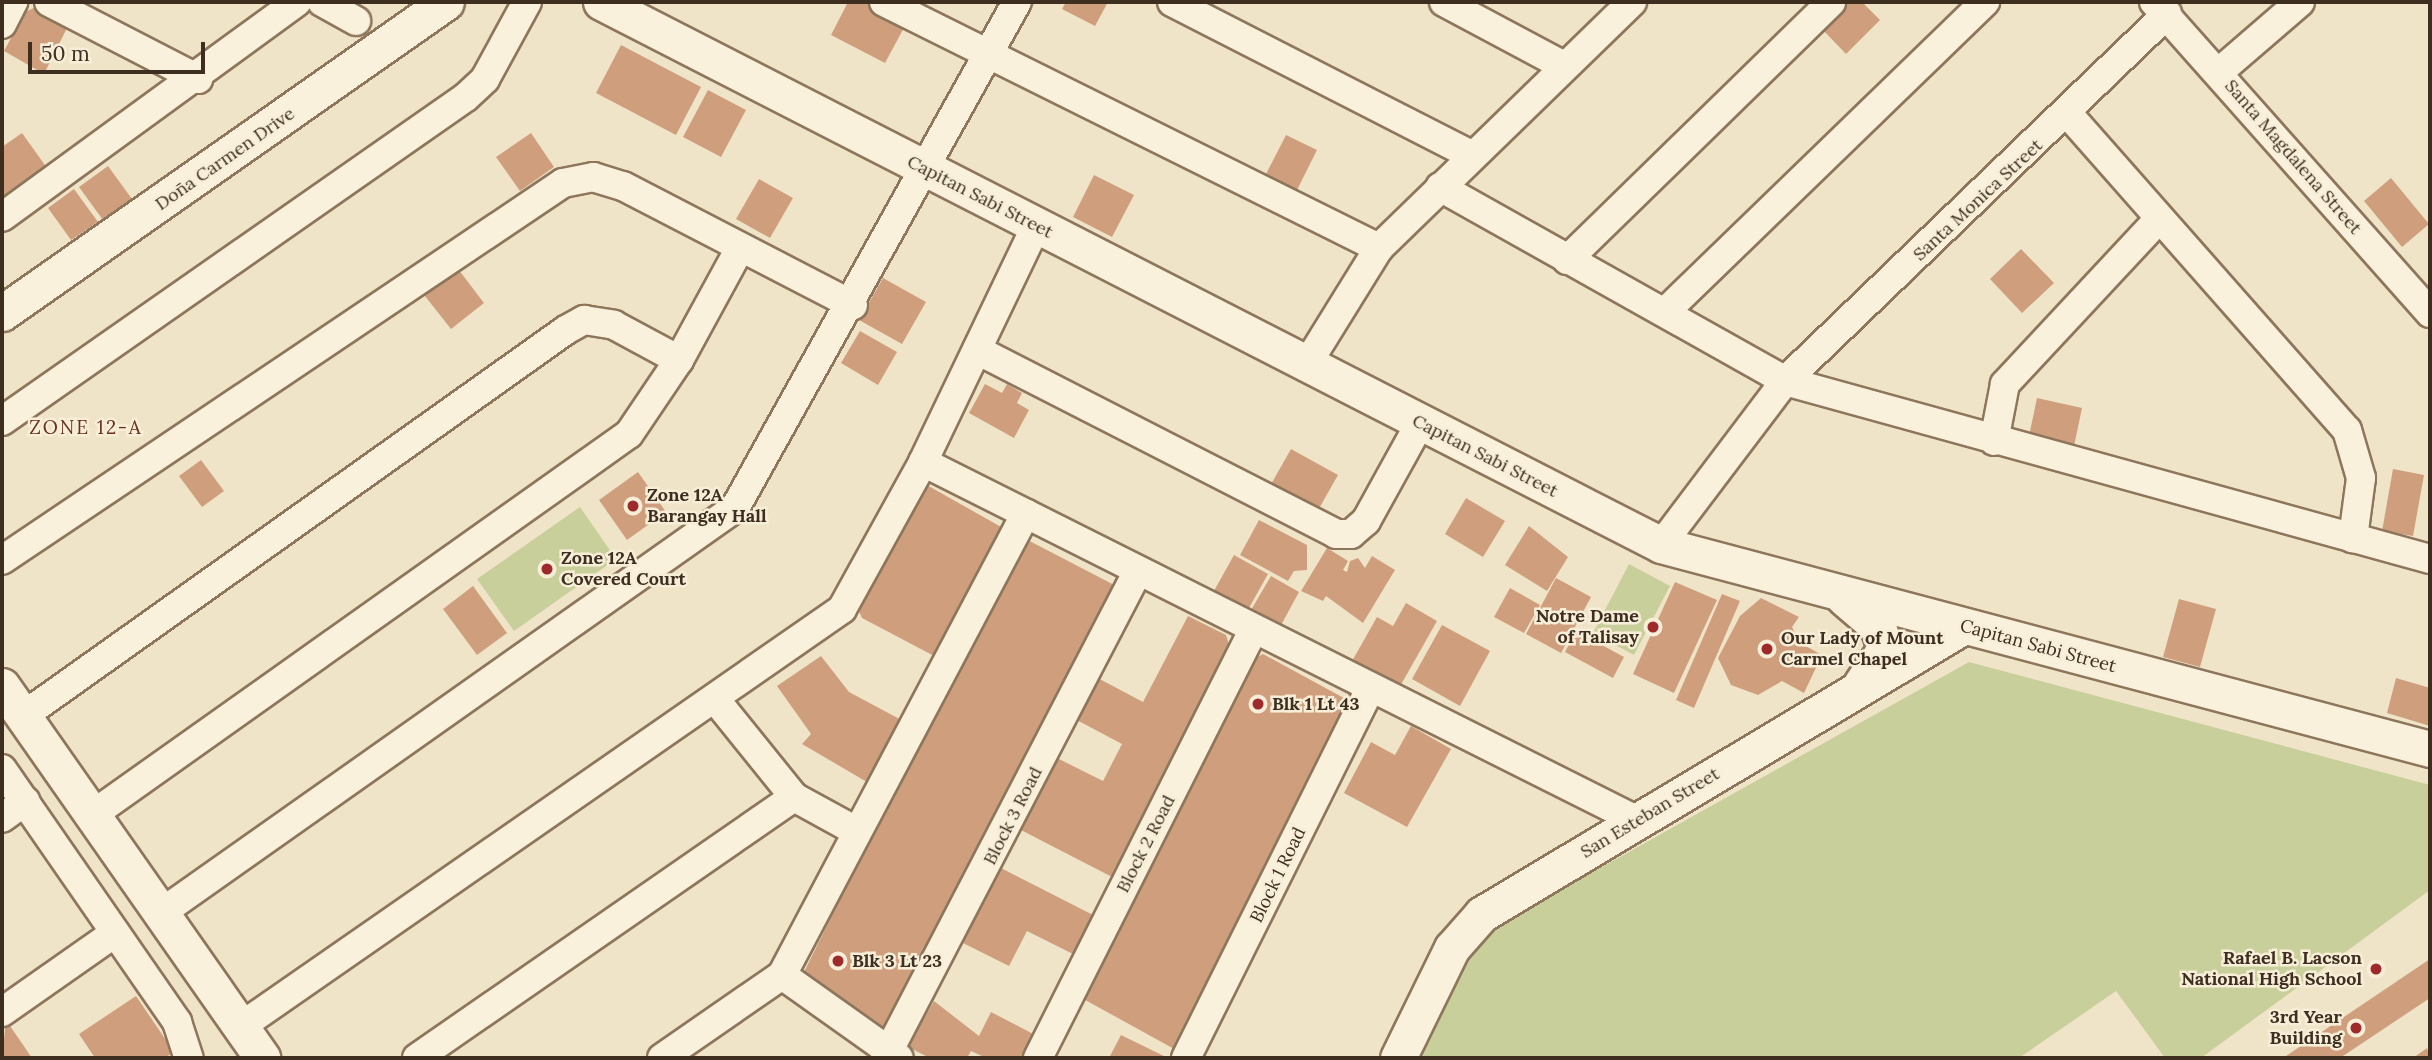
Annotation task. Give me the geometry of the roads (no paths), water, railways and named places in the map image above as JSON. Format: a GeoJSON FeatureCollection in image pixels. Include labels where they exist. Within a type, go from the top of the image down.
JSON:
{"type":"FeatureCollection","features":[{"type":"Feature","properties":{"kind":"street"},"geometry":{"type":"LineString","coordinates":[[2,24],[13,2]]}},
{"type":"Feature","properties":{"kind":"street"},"geometry":{"type":"LineString","coordinates":[[49,2],[198,79]]}},
{"type":"Feature","properties":{"kind":"street"},"geometry":{"type":"LineString","coordinates":[[2,217],[198,79],[298,2]]}},
{"type":"Feature","properties":{"kind":"street"},"geometry":{"type":"LineString","coordinates":[[323,2],[356,21]]}},
{"type":"Feature","properties":{"kind":"street","name":"Doña Carmen Drive"},"geometry":{"type":"LineString","coordinates":[[2,313],[446,2]]}},
{"type":"Feature","properties":{"kind":"street"},"geometry":{"type":"LineString","coordinates":[[2,421],[467,97],[485,79],[527,2]]}},
{"type":"Feature","properties":{"kind":"street","name":"Capitan Sabi Street"},"geometry":{"type":"LineString","coordinates":[[601,2],[1661,545],[2430,749]]}},
{"type":"Feature","properties":{"kind":"street"},"geometry":{"type":"LineString","coordinates":[[884,2],[989,57],[1379,248]]}},
{"type":"Feature","properties":{"kind":"street"},"geometry":{"type":"LineString","coordinates":[[161,913],[716,527],[755,480],[928,170],[1017,2]]}},
{"type":"Feature","properties":{"kind":"street"},"geometry":{"type":"LineString","coordinates":[[1172,2],[1471,155]]}},
{"type":"Feature","properties":{"kind":"street"},"geometry":{"type":"LineString","coordinates":[[1444,2],[1562,65]]}},
{"type":"Feature","properties":{"kind":"street"},"geometry":{"type":"LineString","coordinates":[[1307,364],[1379,248],[1562,65],[1632,2]]}},
{"type":"Feature","properties":{"kind":"street"},"geometry":{"type":"LineString","coordinates":[[1567,260],[1832,2]]}},
{"type":"Feature","properties":{"kind":"street"},"geometry":{"type":"LineString","coordinates":[[1665,312],[1985,2]]}},
{"type":"Feature","properties":{"kind":"street"},"geometry":{"type":"LineString","coordinates":[[2219,72],[2300,2]]}},
{"type":"Feature","properties":{"kind":"street","name":"Santa Magdalena Street"},"geometry":{"type":"LineString","coordinates":[[2161,8],[2430,313]]}},
{"type":"Feature","properties":{"kind":"street","name":"Santa Monica Street"},"geometry":{"type":"LineString","coordinates":[[1661,545],[1785,381],[2069,115],[2161,8]]}},
{"type":"Feature","properties":{"kind":"street"},"geometry":{"type":"LineString","coordinates":[[2069,115],[2347,430],[2361,478],[2353,538]]}},
{"type":"Feature","properties":{"kind":"street"},"geometry":{"type":"LineString","coordinates":[[2,560],[563,183],[593,177],[623,186],[853,305]]}},
{"type":"Feature","properties":{"kind":"street"},"geometry":{"type":"LineString","coordinates":[[1440,187],[1785,381],[1994,441],[2430,559]]}},
{"type":"Feature","properties":{"kind":"street"},"geometry":{"type":"LineString","coordinates":[[1994,441],[2005,384],[2159,219]]}},
{"type":"Feature","properties":{"kind":"street"},"geometry":{"type":"LineString","coordinates":[[240,1027],[842,609],[923,462],[1037,226]]}},
{"type":"Feature","properties":{"kind":"street"},"geometry":{"type":"LineString","coordinates":[[92,815],[629,434],[680,360],[740,248]]}},
{"type":"Feature","properties":{"kind":"street"},"geometry":{"type":"LineString","coordinates":[[23,716],[566,330],[584,320],[614,325],[680,360]]}},
{"type":"Feature","properties":{"kind":"street"},"geometry":{"type":"LineString","coordinates":[[977,351],[1336,534],[1360,530],[1420,423]]}},
{"type":"Feature","properties":{"kind":"street"},"geometry":{"type":"LineString","coordinates":[[923,462],[1254,629],[1369,691],[1636,820]]}},
{"type":"Feature","properties":{"kind":"street"},"geometry":{"type":"LineString","coordinates":[[662,1058],[782,975],[1026,513]]}},
{"type":"Feature","properties":{"kind":"street","name":"Block 3 Road"},"geometry":{"type":"LineString","coordinates":[[892,1057],[1138,571]]}},
{"type":"Feature","properties":{"kind":"street"},"geometry":{"type":"LineString","coordinates":[[1835,593],[1861,607],[1878,627],[1885,649],[1853,692]]}},
{"type":"Feature","properties":{"kind":"street","name":"San Esteban Street"},"geometry":{"type":"LineString","coordinates":[[1398,1058],[1467,926],[1636,820],[1964,626]]}},
{"type":"Feature","properties":{"kind":"street","name":"Block 2 Road"},"geometry":{"type":"LineString","coordinates":[[1038,1058],[1254,629]]}},
{"type":"Feature","properties":{"kind":"street"},"geometry":{"type":"LineString","coordinates":[[2,686],[262,1058]]}},
{"type":"Feature","properties":{"kind":"street","name":"Block 1 Road"},"geometry":{"type":"LineString","coordinates":[[1186,1058],[1369,691]]}},
{"type":"Feature","properties":{"kind":"street"},"geometry":{"type":"LineString","coordinates":[[715,699],[794,797],[856,831]]}},
{"type":"Feature","properties":{"kind":"street"},"geometry":{"type":"LineString","coordinates":[[2,769],[177,1022],[189,1058]]}},
{"type":"Feature","properties":{"kind":"street"},"geometry":{"type":"LineString","coordinates":[[417,1058],[794,797]]}},
{"type":"Feature","properties":{"kind":"street"},"geometry":{"type":"LineString","coordinates":[[2,818],[25,802]]}},
{"type":"Feature","properties":{"kind":"street"},"geometry":{"type":"LineString","coordinates":[[2,1012],[115,933]]}},
{"type":"Feature","properties":{"kind":"street"},"geometry":{"type":"LineString","coordinates":[[782,975],[892,1057]]}},
{"type":"Feature","properties":{"kind":"place","name":"Zone 12A Barangay Hall"},"geometry":{"type":"Point","coordinates":[633,506]}},
{"type":"Feature","properties":{"kind":"place","name":"Zone 12A Covered Court"},"geometry":{"type":"Point","coordinates":[547,569]}},
{"type":"Feature","properties":{"kind":"place","name":"Notre Dame of Talisay"},"geometry":{"type":"Point","coordinates":[1653,627]}},
{"type":"Feature","properties":{"kind":"place","name":"Our Lady of Mount Carmel Chapel"},"geometry":{"type":"Point","coordinates":[1767,649]}},
{"type":"Feature","properties":{"kind":"place","name":"Blk 1 Lt 43"},"geometry":{"type":"Point","coordinates":[1258,704]}},
{"type":"Feature","properties":{"kind":"place","name":"Blk 3 Lt 23"},"geometry":{"type":"Point","coordinates":[838,961]}},
{"type":"Feature","properties":{"kind":"place","name":"Rafael B. Lacson National High School"},"geometry":{"type":"Point","coordinates":[2376,969]}},
{"type":"Feature","properties":{"kind":"place","name":"3rd Year Building"},"geometry":{"type":"Point","coordinates":[2356,1028]}},
{"type":"Feature","properties":{"kind":"district","name":"ZONE 12-A"},"geometry":{"type":"Point","coordinates":[86,428]}}]}
